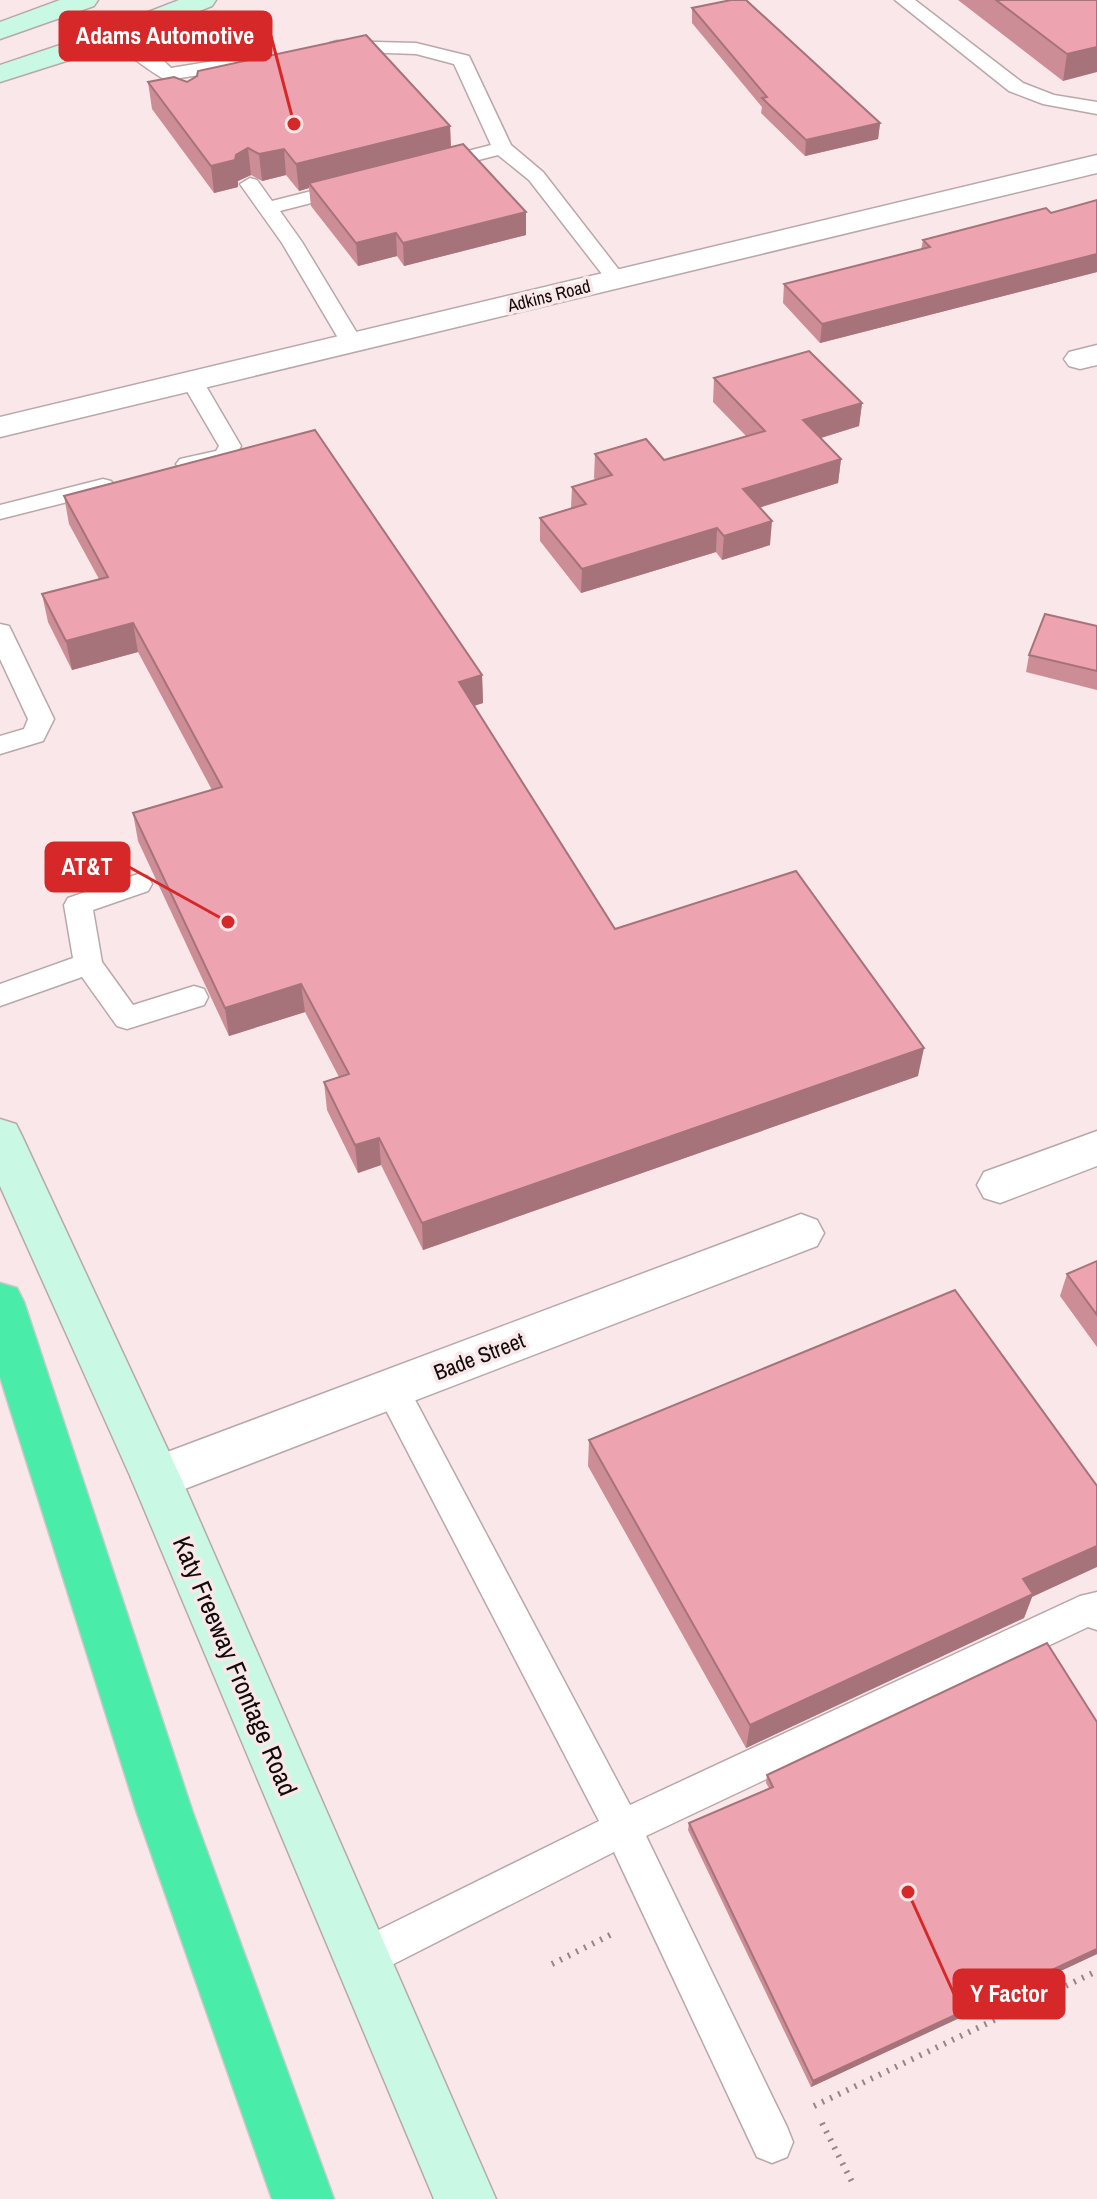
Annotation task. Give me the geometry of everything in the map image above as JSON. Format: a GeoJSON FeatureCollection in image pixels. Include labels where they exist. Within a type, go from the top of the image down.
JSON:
{"type":"FeatureCollection","features":[{"type":"Feature","properties":{"kind":"highway"},"geometry":{"type":"LineString","coordinates":[[0,1302],[165,1813],[303,2199]]}},
{"type":"Feature","properties":{"kind":"main road"},"geometry":{"type":"LineString","coordinates":[[0,31],[85,0]]}},
{"type":"Feature","properties":{"kind":"main road"},"geometry":{"type":"LineString","coordinates":[[0,74],[114,35],[203,0]]}},
{"type":"Feature","properties":{"kind":"main road","name":"Katy Freeway Frontage Road"},"geometry":{"type":"LineString","coordinates":[[0,1136],[156,1478],[465,2199]]}},
{"type":"Feature","properties":{"kind":"street","name":"Adkins Road"},"geometry":{"type":"LineString","coordinates":[[0,427],[1097,164]]}},
{"type":"Feature","properties":{"kind":"street"},"geometry":{"type":"LineString","coordinates":[[1000,1185],[1097,1148]]}},
{"type":"Feature","properties":{"kind":"street","name":"Bade Street"},"geometry":{"type":"LineString","coordinates":[[156,1478],[801,1233]]}},
{"type":"Feature","properties":{"kind":"lane"},"geometry":{"type":"LineString","coordinates":[[904,0],[1016,87],[1050,100],[1097,108]]}},
{"type":"Feature","properties":{"kind":"lane"},"geometry":{"type":"LineString","coordinates":[[114,35],[151,59],[182,92]]}},
{"type":"Feature","properties":{"kind":"lane"},"geometry":{"type":"LineString","coordinates":[[318,49],[393,47],[445,53],[462,60],[502,148],[536,176],[616,279]]}},
{"type":"Feature","properties":{"kind":"lane"},"geometry":{"type":"LineString","coordinates":[[167,74],[203,71],[260,58]]}},
{"type":"Feature","properties":{"kind":"lane"},"geometry":{"type":"LineString","coordinates":[[422,169],[502,148]]}},
{"type":"Feature","properties":{"kind":"lane"},"geometry":{"type":"LineString","coordinates":[[267,208],[375,181]]}},
{"type":"Feature","properties":{"kind":"lane"},"geometry":{"type":"LineString","coordinates":[[250,184],[300,254],[352,343]]}},
{"type":"Feature","properties":{"kind":"lane"},"geometry":{"type":"LineString","coordinates":[[164,471],[224,456],[230,446],[192,381]]}},
{"type":"Feature","properties":{"kind":"lane"},"geometry":{"type":"LineString","coordinates":[[0,512],[119,482]]}},
{"type":"Feature","properties":{"kind":"lane"},"geometry":{"type":"LineString","coordinates":[[0,632],[41,719],[34,735],[0,745]]}},
{"type":"Feature","properties":{"kind":"lane"},"geometry":{"type":"LineString","coordinates":[[138,884],[78,905],[88,964],[127,1018],[194,997]]}},
{"type":"Feature","properties":{"kind":"lane"},"geometry":{"type":"LineString","coordinates":[[0,995],[88,964]]}},
{"type":"Feature","properties":{"kind":"lane"},"geometry":{"type":"LineString","coordinates":[[392,1389],[623,1829],[772,2142]]}},
{"type":"Feature","properties":{"kind":"lane"},"geometry":{"type":"LineString","coordinates":[[360,1960],[623,1829],[1093,1607],[1097,1614]]}},
{"type":"Feature","properties":{"kind":"path"},"geometry":{"type":"LineString","coordinates":[[552,1964],[614,1933]]}},
{"type":"Feature","properties":{"kind":"path"},"geometry":{"type":"LineString","coordinates":[[814,2106],[1097,1971]]}},
{"type":"Feature","properties":{"kind":"building"},"geometry":{"type":"Polygon","coordinates":[[[746,0],[880,123],[806,140],[762,98],[767,97],[692,8],[746,0]]]}},
{"type":"Feature","properties":{"kind":"building"},"geometry":{"type":"Polygon","coordinates":[[[996,0],[1097,0],[1097,47],[1067,54],[996,0]]]}},
{"type":"Feature","properties":{"kind":"building"},"geometry":{"type":"Polygon","coordinates":[[[366,35],[450,126],[296,164],[284,149],[259,154],[248,148],[236,155],[235,160],[211,166],[148,82],[174,77],[187,82],[197,76],[198,71],[366,35]]]}},
{"type":"Feature","properties":{"kind":"building"},"geometry":{"type":"Polygon","coordinates":[[[463,144],[526,212],[403,243],[396,233],[356,243],[309,183],[463,144]]]}},
{"type":"Feature","properties":{"kind":"building"},"geometry":{"type":"Polygon","coordinates":[[[1097,200],[1097,254],[822,324],[784,284],[930,247],[923,240],[1046,208],[1051,213],[1097,200]]]}},
{"type":"Feature","properties":{"kind":"building"},"geometry":{"type":"Polygon","coordinates":[[[809,351],[862,403],[803,420],[841,459],[743,489],[772,521],[724,536],[717,528],[582,569],[540,518],[586,504],[572,487],[612,475],[595,454],[646,439],[664,460],[765,431],[714,378],[809,351]]]}},
{"type":"Feature","properties":{"kind":"building"},"geometry":{"type":"Polygon","coordinates":[[[315,430],[482,675],[459,682],[615,929],[796,871],[924,1048],[422,1223],[379,1138],[355,1145],[324,1082],[349,1074],[301,984],[225,1008],[133,813],[222,787],[133,623],[66,641],[42,594],[108,577],[64,496],[315,430]]]}},
{"type":"Feature","properties":{"kind":"building"},"geometry":{"type":"Polygon","coordinates":[[[1045,614],[1097,626],[1097,671],[1029,655],[1045,614]]]}},
{"type":"Feature","properties":{"kind":"building"},"geometry":{"type":"Polygon","coordinates":[[[1097,1261],[1097,1315],[1067,1274],[1097,1261]]]}},
{"type":"Feature","properties":{"kind":"building"},"geometry":{"type":"Polygon","coordinates":[[[955,1290],[1097,1486],[1097,1546],[1023,1579],[1033,1594],[750,1725],[589,1440],[955,1290]]]}},
{"type":"Feature","properties":{"kind":"building"},"geometry":{"type":"Polygon","coordinates":[[[1047,1643],[1097,1722],[1097,1949],[813,2081],[689,1823],[773,1787],[767,1775],[1047,1643]]]}},
{"type":"Feature","properties":{"kind":"place","name":"Adams Automotive"},"geometry":{"type":"Point","coordinates":[294,124]}},
{"type":"Feature","properties":{"kind":"place","name":"AT&T"},"geometry":{"type":"Point","coordinates":[228,922]}},
{"type":"Feature","properties":{"kind":"place","name":"Y Factor"},"geometry":{"type":"Point","coordinates":[908,1892]}}]}
